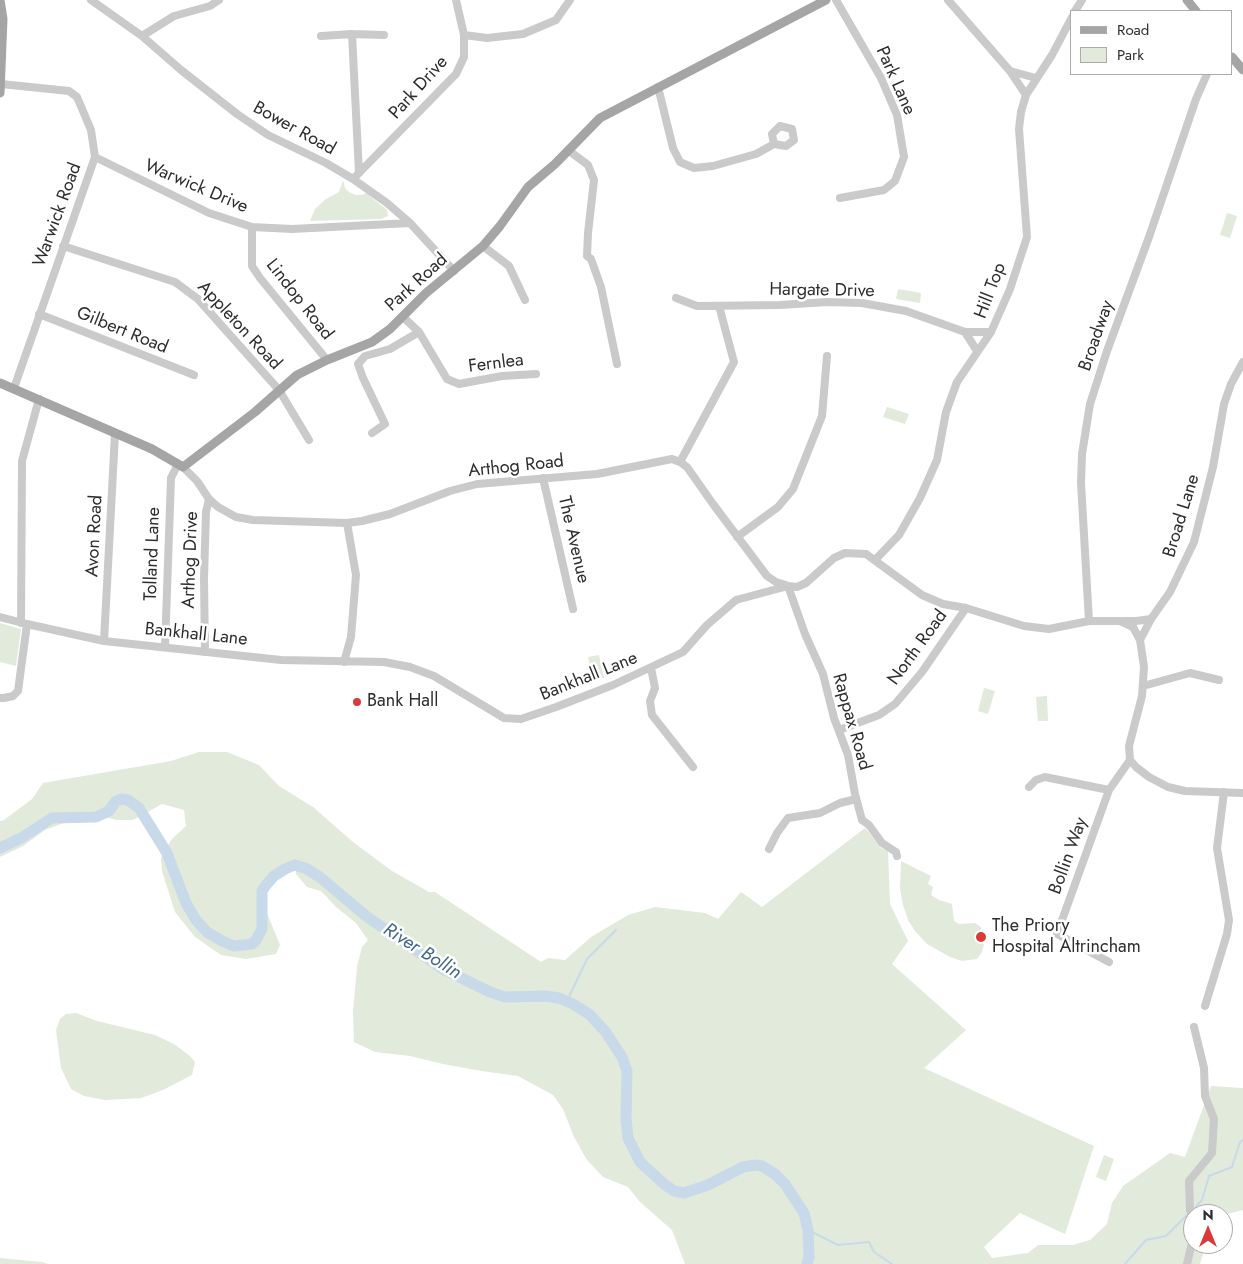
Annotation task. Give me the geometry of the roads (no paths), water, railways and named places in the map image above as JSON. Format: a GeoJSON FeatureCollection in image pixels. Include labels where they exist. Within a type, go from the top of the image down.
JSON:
{"type":"FeatureCollection","features":[{"type":"Feature","properties":{"kind":"main road"},"geometry":{"type":"LineString","coordinates":[[0,0],[3,19],[1,88]]}},
{"type":"Feature","properties":{"kind":"main road","name":"Park Road"},"geometry":{"type":"LineString","coordinates":[[181,466],[255,412],[297,375],[327,360],[372,342],[404,317],[426,293],[483,246],[528,187],[555,164],[600,118],[826,0]]}},
{"type":"Feature","properties":{"kind":"main road"},"geometry":{"type":"LineString","coordinates":[[1187,0],[1195,10]]}},
{"type":"Feature","properties":{"kind":"main road"},"geometry":{"type":"LineString","coordinates":[[1233,58],[1243,70]]}},
{"type":"Feature","properties":{"kind":"main road"},"geometry":{"type":"LineString","coordinates":[[0,383],[164,455],[181,466]]}},
{"type":"Feature","properties":{"kind":"street","name":"Bower Road"},"geometry":{"type":"LineString","coordinates":[[91,0],[142,36],[181,70],[244,119],[268,135],[356,176],[410,223],[454,271]]}},
{"type":"Feature","properties":{"kind":"street"},"geometry":{"type":"LineString","coordinates":[[142,36],[174,16],[210,6],[219,0]]}},
{"type":"Feature","properties":{"kind":"street","name":"Park Drive"},"geometry":{"type":"LineString","coordinates":[[356,176],[456,74],[464,57],[464,35],[456,0]]}},
{"type":"Feature","properties":{"kind":"street"},"geometry":{"type":"LineString","coordinates":[[464,35],[487,38],[523,34],[556,20],[570,0]]}},
{"type":"Feature","properties":{"kind":"street","name":"Park Lane"},"geometry":{"type":"LineString","coordinates":[[836,0],[881,78],[897,115],[904,157],[895,181],[884,190],[840,198]]}},
{"type":"Feature","properties":{"kind":"street"},"geometry":{"type":"LineString","coordinates":[[948,0],[1010,72],[1026,95]]}},
{"type":"Feature","properties":{"kind":"street","name":"Hill Top"},"geometry":{"type":"LineString","coordinates":[[875,560],[898,535],[920,498],[937,460],[946,412],[957,382],[992,332],[1010,289],[1027,237],[1019,129],[1026,95],[1052,55],[1070,21]]}},
{"type":"Feature","properties":{"kind":"street"},"geometry":{"type":"LineString","coordinates":[[352,34],[356,176]]}},
{"type":"Feature","properties":{"kind":"street"},"geometry":{"type":"LineString","coordinates":[[321,36],[352,34],[384,35]]}},
{"type":"Feature","properties":{"kind":"street"},"geometry":{"type":"LineString","coordinates":[[1010,72],[1036,78]]}},
{"type":"Feature","properties":{"kind":"street","name":"Broadway"},"geometry":{"type":"LineString","coordinates":[[1090,621],[1081,484],[1082,454],[1090,404],[1196,99],[1207,75]]}},
{"type":"Feature","properties":{"kind":"street"},"geometry":{"type":"LineString","coordinates":[[658,87],[673,148],[680,162],[694,168],[713,166],[756,154],[774,144]]}},
{"type":"Feature","properties":{"kind":"street","name":"Warwick Road"},"geometry":{"type":"LineString","coordinates":[[1,88],[69,92],[82,105],[91,130],[95,157],[14,388]]}},
{"type":"Feature","properties":{"kind":"street"},"geometry":{"type":"LineString","coordinates":[[568,150],[588,165],[594,180],[587,256],[591,259],[601,287],[617,364]]}},
{"type":"Feature","properties":{"kind":"street","name":"Warwick Drive"},"geometry":{"type":"LineString","coordinates":[[95,157],[209,213],[252,227],[292,229],[410,223]]}},
{"type":"Feature","properties":{"kind":"street","name":"Lindop Road"},"geometry":{"type":"LineString","coordinates":[[252,227],[252,266],[327,360]]}},
{"type":"Feature","properties":{"kind":"street","name":"Appleton Road"},"geometry":{"type":"LineString","coordinates":[[63,246],[175,282],[198,300],[279,390],[309,440]]}},
{"type":"Feature","properties":{"kind":"street"},"geometry":{"type":"LineString","coordinates":[[483,246],[509,266],[524,300]]}},
{"type":"Feature","properties":{"kind":"street","name":"Hargate Drive"},"geometry":{"type":"LineString","coordinates":[[676,298],[697,306],[780,305],[827,302],[862,303],[906,311],[965,332],[992,332]]}},
{"type":"Feature","properties":{"kind":"street"},"geometry":{"type":"LineString","coordinates":[[719,306],[734,362],[680,462],[687,467],[767,576],[776,582],[788,586]]}},
{"type":"Feature","properties":{"kind":"street","name":"Gilbert Road"},"geometry":{"type":"LineString","coordinates":[[39,314],[194,375]]}},
{"type":"Feature","properties":{"kind":"street","name":"Fernlea"},"geometry":{"type":"LineString","coordinates":[[404,317],[419,332],[447,379],[459,384],[502,376],[536,374]]}},
{"type":"Feature","properties":{"kind":"street"},"geometry":{"type":"LineString","coordinates":[[372,433],[384,424],[358,364],[366,356],[390,348],[419,332]]}},
{"type":"Feature","properties":{"kind":"street"},"geometry":{"type":"LineString","coordinates":[[965,332],[977,351]]}},
{"type":"Feature","properties":{"kind":"street"},"geometry":{"type":"LineString","coordinates":[[737,537],[778,507],[793,489],[822,416],[827,356]]}},
{"type":"Feature","properties":{"kind":"street","name":"Broad Lane"},"geometry":{"type":"LineString","coordinates":[[1140,640],[1151,619],[1170,592],[1194,542],[1213,467],[1224,404],[1230,384],[1243,362]]}},
{"type":"Feature","properties":{"kind":"street"},"geometry":{"type":"LineString","coordinates":[[0,698],[13,696],[18,691],[24,624],[22,460],[39,399]]}},
{"type":"Feature","properties":{"kind":"street","name":"Avon Road"},"geometry":{"type":"LineString","coordinates":[[104,640],[115,434]]}},
{"type":"Feature","properties":{"kind":"street","name":"Arthog Road"},"geometry":{"type":"LineString","coordinates":[[181,466],[196,481],[209,499],[228,514],[244,519],[347,523],[390,514],[464,486],[597,474],[672,459],[680,462]]}},
{"type":"Feature","properties":{"kind":"street","name":"Tolland Lane"},"geometry":{"type":"LineString","coordinates":[[165,646],[171,478],[181,466]]}},
{"type":"Feature","properties":{"kind":"street","name":"The Avenue"},"geometry":{"type":"LineString","coordinates":[[543,478],[573,610]]}},
{"type":"Feature","properties":{"kind":"street","name":"Arthog Drive"},"geometry":{"type":"LineString","coordinates":[[205,652],[204,578],[206,512],[209,499]]}},
{"type":"Feature","properties":{"kind":"street"},"geometry":{"type":"LineString","coordinates":[[344,662],[351,637],[356,575],[347,523]]}},
{"type":"Feature","properties":{"kind":"street","name":"Bankhall Lane"},"geometry":{"type":"LineString","coordinates":[[0,617],[24,624],[104,640],[281,660],[384,662],[410,667],[434,676],[504,718],[521,719],[581,698],[683,652],[707,625],[736,600],[788,586],[798,587],[806,583],[834,558],[845,553],[866,554],[922,596],[943,604],[966,608],[1024,626],[1049,629],[1090,621],[1136,621],[1151,619]]}},
{"type":"Feature","properties":{"kind":"street","name":"Rappax Road"},"geometry":{"type":"LineString","coordinates":[[788,586],[805,634],[823,674],[848,755],[862,820],[869,825],[882,843],[896,852],[897,856]]}},
{"type":"Feature","properties":{"kind":"street","name":"North Road"},"geometry":{"type":"LineString","coordinates":[[839,730],[879,715],[895,704],[922,672],[966,608]]}},
{"type":"Feature","properties":{"kind":"street"},"geometry":{"type":"LineString","coordinates":[[1120,621],[1132,627],[1140,640],[1144,667],[1142,696],[1129,746],[1130,760],[1149,777],[1168,787],[1185,791],[1243,793]]}},
{"type":"Feature","properties":{"kind":"street"},"geometry":{"type":"LineString","coordinates":[[651,668],[655,688],[650,702],[652,715],[693,767]]}},
{"type":"Feature","properties":{"kind":"street"},"geometry":{"type":"LineString","coordinates":[[1143,686],[1190,673],[1219,680]]}},
{"type":"Feature","properties":{"kind":"street","name":"Bollin Way"},"geometry":{"type":"LineString","coordinates":[[1109,962],[1057,934],[1109,790],[1130,760]]}},
{"type":"Feature","properties":{"kind":"street"},"geometry":{"type":"LineString","coordinates":[[1029,787],[1039,778],[1052,777],[1109,790]]}},
{"type":"Feature","properties":{"kind":"street"},"geometry":{"type":"LineString","coordinates":[[1205,1006],[1227,934],[1229,920],[1217,848],[1224,792]]}},
{"type":"Feature","properties":{"kind":"street"},"geometry":{"type":"LineString","coordinates":[[769,849],[788,818],[820,812],[840,803],[856,799]]}},
{"type":"Feature","properties":{"kind":"street"},"geometry":{"type":"LineString","coordinates":[[1190,1204],[1189,1181],[1212,1153],[1214,1119],[1205,1096],[1204,1068],[1194,1027]]}},
{"type":"Feature","properties":{"kind":"waterway","name":"River Bollin"},"geometry":{"type":"LineString","coordinates":[[0,848],[21,838],[52,818],[96,817],[109,811],[116,801],[121,799],[128,800],[139,808],[167,853],[186,903],[196,920],[207,932],[222,941],[234,946],[252,944],[256,940],[262,929],[262,891],[274,876],[295,865],[307,869],[321,878],[366,916],[443,969],[490,992],[505,997],[545,996],[559,998],[573,1004],[589,1014],[605,1031],[622,1057],[627,1071],[626,1119],[628,1138],[640,1162],[664,1184],[674,1191],[684,1193],[708,1185],[743,1167],[762,1166],[775,1174],[785,1184],[804,1213],[808,1230],[809,1257],[807,1264]]}},
{"type":"Feature","properties":{"kind":"waterway"},"geometry":{"type":"LineString","coordinates":[[567,1001],[587,959],[616,930]]}},
{"type":"Feature","properties":{"kind":"waterway"},"geometry":{"type":"LineString","coordinates":[[1198,1204],[1202,1200],[1209,1176],[1232,1167],[1240,1142],[1243,1140]]}},
{"type":"Feature","properties":{"kind":"waterway"},"geometry":{"type":"LineString","coordinates":[[1125,1264],[1146,1240],[1166,1236],[1183,1219]]}},
{"type":"Feature","properties":{"kind":"waterway"},"geometry":{"type":"LineString","coordinates":[[808,1230],[838,1245],[869,1242],[874,1252],[892,1264]]}},
{"type":"Feature","properties":{"kind":"place","name":"Bank Hall"},"geometry":{"type":"Point","coordinates":[357,702]}},
{"type":"Feature","properties":{"kind":"place","name":"The Priory Hospital Altrincham"},"geometry":{"type":"Point","coordinates":[981,937]}}]}
